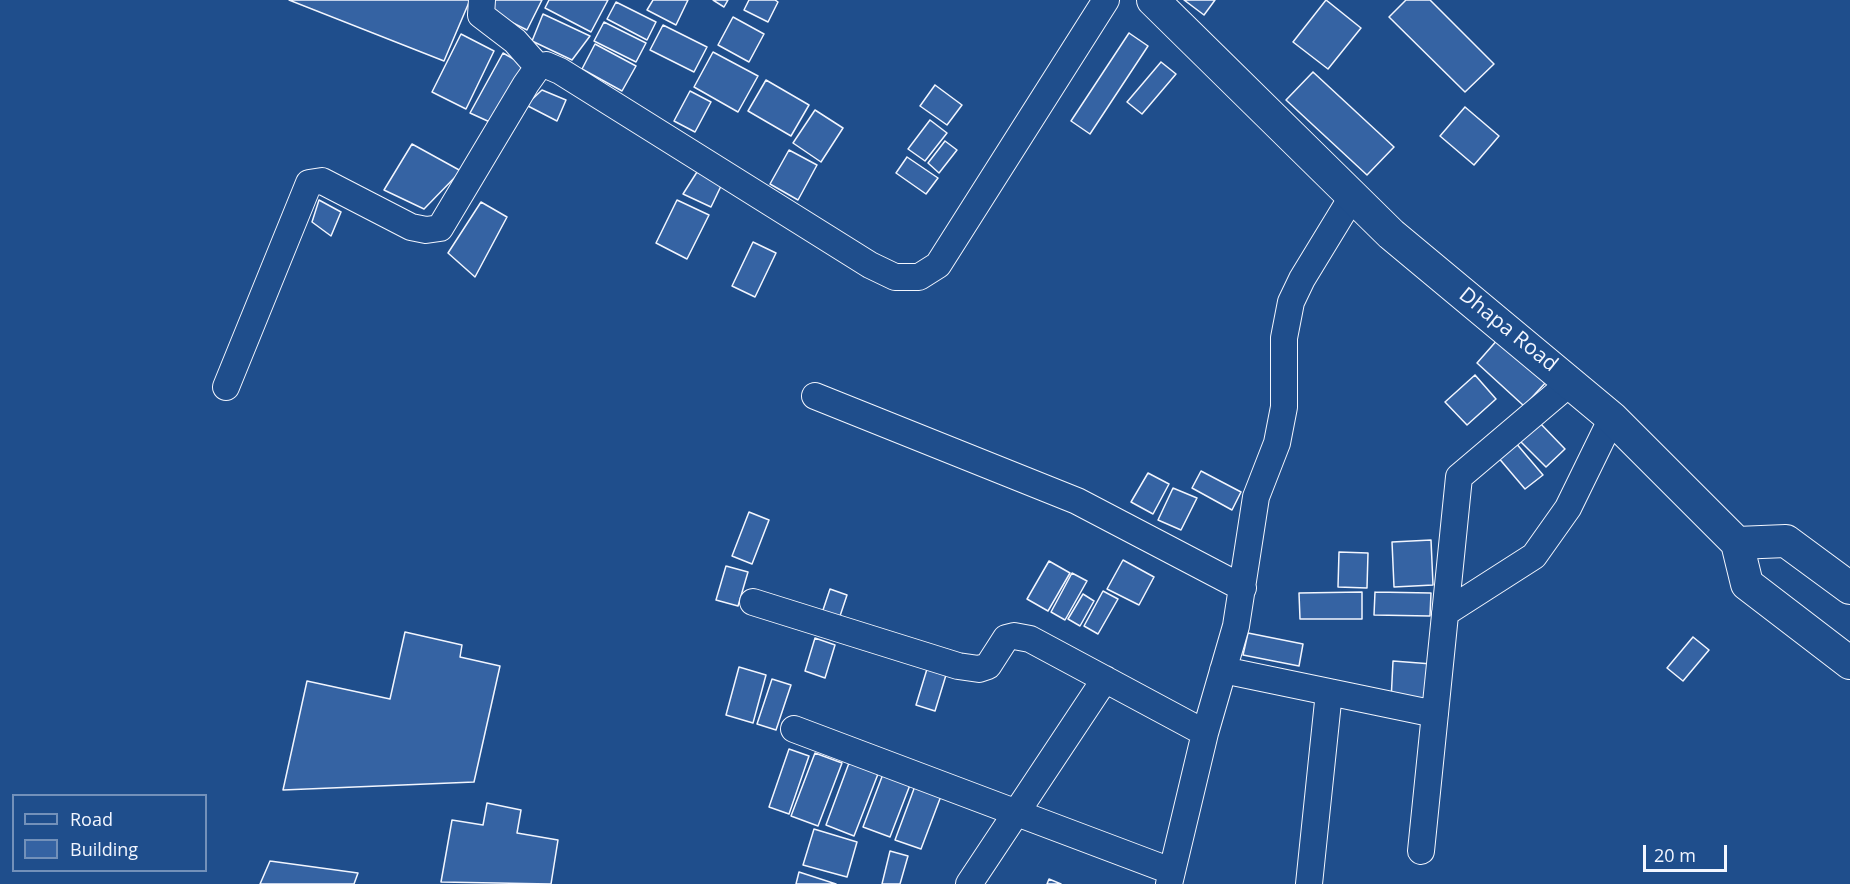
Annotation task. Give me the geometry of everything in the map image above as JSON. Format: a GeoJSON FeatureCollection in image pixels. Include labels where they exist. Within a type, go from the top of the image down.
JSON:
{"type":"FeatureCollection","features":[{"type":"Feature","properties":{"kind":"street"},"geometry":{"type":"LineString","coordinates":[[482,0],[481,15],[515,41],[538,67]]}},
{"type":"Feature","properties":{"kind":"street"},"geometry":{"type":"LineString","coordinates":[[226,387],[309,183],[322,181],[411,226],[426,230],[440,228],[538,67],[546,65],[560,70],[870,265],[895,277],[919,277],[938,265],[1106,0]]}},
{"type":"Feature","properties":{"kind":"street","name":"Dhapa Road"},"geometry":{"type":"LineString","coordinates":[[1154,0],[1391,234],[1612,418],[1737,543]]}},
{"type":"Feature","properties":{"kind":"street"},"geometry":{"type":"LineString","coordinates":[[794,729],[1016,813],[1170,877],[1243,588],[1256,497],[1277,443],[1284,407],[1284,338],[1291,302],[1302,279],[1352,197]]}},
{"type":"Feature","properties":{"kind":"street"},"geometry":{"type":"LineString","coordinates":[[1421,851],[1459,477],[1571,382]]}},
{"type":"Feature","properties":{"kind":"street"},"geometry":{"type":"LineString","coordinates":[[815,396],[1077,501],[1243,588]]}},
{"type":"Feature","properties":{"kind":"street"},"geometry":{"type":"LineString","coordinates":[[1445,613],[1534,556],[1568,508],[1612,418]]}},
{"type":"Feature","properties":{"kind":"street"},"geometry":{"type":"LineString","coordinates":[[1850,588],[1786,541],[1737,543],[1747,584],[1850,663]]}},
{"type":"Feature","properties":{"kind":"street"},"geometry":{"type":"LineString","coordinates":[[753,602],[958,666],[979,669],[987,666],[1006,638],[1014,636],[1030,639],[1205,733]]}},
{"type":"Feature","properties":{"kind":"street"},"geometry":{"type":"LineString","coordinates":[[1223,670],[1435,714]]}},
{"type":"Feature","properties":{"kind":"street"},"geometry":{"type":"LineString","coordinates":[[969,884],[1105,679]]}},
{"type":"Feature","properties":{"kind":"street"},"geometry":{"type":"LineString","coordinates":[[1309,884],[1329,692]]}},
{"type":"Feature","properties":{"kind":"building"},"geometry":{"type":"Polygon","coordinates":[[[289,0],[470,0],[444,61],[289,0]]]}},
{"type":"Feature","properties":{"kind":"building"},"geometry":{"type":"Polygon","coordinates":[[[490,0],[542,0],[527,30],[485,9],[490,0]]]}},
{"type":"Feature","properties":{"kind":"building"},"geometry":{"type":"Polygon","coordinates":[[[549,0],[608,0],[591,32],[545,8],[549,0]]]}},
{"type":"Feature","properties":{"kind":"building"},"geometry":{"type":"Polygon","coordinates":[[[653,0],[688,0],[676,25],[647,10],[653,0]]]}},
{"type":"Feature","properties":{"kind":"building"},"geometry":{"type":"Polygon","coordinates":[[[713,0],[728,0],[724,7],[713,0]]]}},
{"type":"Feature","properties":{"kind":"building"},"geometry":{"type":"Polygon","coordinates":[[[749,0],[778,2],[768,22],[744,10],[749,0]]]}},
{"type":"Feature","properties":{"kind":"building"},"geometry":{"type":"Polygon","coordinates":[[[1184,0],[1215,0],[1204,15],[1184,0]]]}},
{"type":"Feature","properties":{"kind":"building"},"geometry":{"type":"Polygon","coordinates":[[[1326,0],[1361,28],[1328,69],[1293,42],[1326,0]]]}},
{"type":"Feature","properties":{"kind":"building"},"geometry":{"type":"Polygon","coordinates":[[[1406,0],[1430,0],[1494,64],[1465,92],[1389,17],[1406,0]]]}},
{"type":"Feature","properties":{"kind":"building"},"geometry":{"type":"Polygon","coordinates":[[[616,2],[656,22],[647,40],[607,19],[616,2]]]}},
{"type":"Feature","properties":{"kind":"building"},"geometry":{"type":"Polygon","coordinates":[[[543,14],[590,36],[572,60],[532,41],[543,14]]]}},
{"type":"Feature","properties":{"kind":"building"},"geometry":{"type":"Polygon","coordinates":[[[733,17],[764,34],[749,62],[718,45],[733,17]]]}},
{"type":"Feature","properties":{"kind":"building"},"geometry":{"type":"Polygon","coordinates":[[[604,22],[646,43],[636,62],[594,41],[604,22]]]}},
{"type":"Feature","properties":{"kind":"building"},"geometry":{"type":"Polygon","coordinates":[[[663,25],[707,47],[694,72],[650,50],[663,25]]]}},
{"type":"Feature","properties":{"kind":"building"},"geometry":{"type":"Polygon","coordinates":[[[1129,33],[1148,46],[1090,134],[1071,121],[1129,33]]]}},
{"type":"Feature","properties":{"kind":"building"},"geometry":{"type":"Polygon","coordinates":[[[461,34],[494,51],[466,109],[432,92],[461,34]]]}},
{"type":"Feature","properties":{"kind":"building"},"geometry":{"type":"Polygon","coordinates":[[[595,44],[636,66],[622,91],[582,69],[595,44]]]}},
{"type":"Feature","properties":{"kind":"building"},"geometry":{"type":"Polygon","coordinates":[[[713,52],[758,76],[738,112],[694,87],[713,52]]]}},
{"type":"Feature","properties":{"kind":"building"},"geometry":{"type":"Polygon","coordinates":[[[503,53],[526,66],[492,123],[470,113],[503,53]]]}},
{"type":"Feature","properties":{"kind":"building"},"geometry":{"type":"Polygon","coordinates":[[[1161,62],[1176,74],[1142,114],[1127,102],[1161,62]]]}},
{"type":"Feature","properties":{"kind":"building"},"geometry":{"type":"Polygon","coordinates":[[[1313,72],[1394,147],[1367,175],[1286,100],[1313,72]]]}},
{"type":"Feature","properties":{"kind":"building"},"geometry":{"type":"Polygon","coordinates":[[[766,80],[809,105],[791,136],[748,111],[766,80]]]}},
{"type":"Feature","properties":{"kind":"building"},"geometry":{"type":"Polygon","coordinates":[[[935,85],[962,105],[947,125],[920,106],[935,85]]]}},
{"type":"Feature","properties":{"kind":"building"},"geometry":{"type":"Polygon","coordinates":[[[542,90],[566,100],[557,121],[526,105],[542,90]]]}},
{"type":"Feature","properties":{"kind":"building"},"geometry":{"type":"Polygon","coordinates":[[[690,91],[711,102],[695,132],[674,121],[690,91]]]}},
{"type":"Feature","properties":{"kind":"building"},"geometry":{"type":"Polygon","coordinates":[[[1465,107],[1499,136],[1474,165],[1440,136],[1465,107]]]}},
{"type":"Feature","properties":{"kind":"building"},"geometry":{"type":"Polygon","coordinates":[[[815,110],[843,128],[821,162],[793,143],[815,110]]]}},
{"type":"Feature","properties":{"kind":"building"},"geometry":{"type":"Polygon","coordinates":[[[930,120],[947,133],[925,161],[908,149],[930,120]]]}},
{"type":"Feature","properties":{"kind":"building"},"geometry":{"type":"Polygon","coordinates":[[[945,141],[957,150],[939,173],[928,163],[945,141]]]}},
{"type":"Feature","properties":{"kind":"building"},"geometry":{"type":"Polygon","coordinates":[[[412,144],[461,171],[424,209],[384,190],[412,144]]]}},
{"type":"Feature","properties":{"kind":"building"},"geometry":{"type":"Polygon","coordinates":[[[789,150],[817,165],[798,200],[770,184],[789,150]]]}},
{"type":"Feature","properties":{"kind":"building"},"geometry":{"type":"Polygon","coordinates":[[[907,157],[938,178],[926,194],[896,173],[907,157]]]}},
{"type":"Feature","properties":{"kind":"building"},"geometry":{"type":"Polygon","coordinates":[[[697,172],[722,184],[711,207],[683,194],[697,172]]]}},
{"type":"Feature","properties":{"kind":"building"},"geometry":{"type":"Polygon","coordinates":[[[319,200],[341,212],[331,236],[312,222],[319,200]]]}},
{"type":"Feature","properties":{"kind":"building"},"geometry":{"type":"Polygon","coordinates":[[[677,200],[709,215],[687,259],[656,243],[677,200]]]}},
{"type":"Feature","properties":{"kind":"building"},"geometry":{"type":"Polygon","coordinates":[[[481,202],[507,217],[475,277],[448,253],[481,202]]]}},
{"type":"Feature","properties":{"kind":"building"},"geometry":{"type":"Polygon","coordinates":[[[753,242],[776,253],[755,297],[732,286],[753,242]]]}},
{"type":"Feature","properties":{"kind":"building"},"geometry":{"type":"Polygon","coordinates":[[[1499,338],[1547,381],[1524,406],[1477,363],[1499,338]]]}},
{"type":"Feature","properties":{"kind":"building"},"geometry":{"type":"Polygon","coordinates":[[[1475,375],[1496,399],[1467,425],[1445,402],[1475,375]]]}},
{"type":"Feature","properties":{"kind":"building"},"geometry":{"type":"Polygon","coordinates":[[[1537,420],[1565,449],[1546,467],[1518,439],[1537,420]]]}},
{"type":"Feature","properties":{"kind":"building"},"geometry":{"type":"Polygon","coordinates":[[[1515,442],[1543,475],[1525,489],[1497,456],[1515,442]]]}},
{"type":"Feature","properties":{"kind":"building"},"geometry":{"type":"Polygon","coordinates":[[[1201,471],[1241,492],[1232,510],[1192,488],[1201,471]]]}},
{"type":"Feature","properties":{"kind":"building"},"geometry":{"type":"Polygon","coordinates":[[[1148,473],[1169,484],[1153,514],[1131,502],[1148,473]]]}},
{"type":"Feature","properties":{"kind":"building"},"geometry":{"type":"Polygon","coordinates":[[[1173,488],[1197,498],[1181,530],[1158,520],[1173,488]]]}},
{"type":"Feature","properties":{"kind":"building"},"geometry":{"type":"Polygon","coordinates":[[[749,512],[769,520],[752,564],[732,556],[749,512]]]}},
{"type":"Feature","properties":{"kind":"building"},"geometry":{"type":"Polygon","coordinates":[[[1431,540],[1433,585],[1394,587],[1392,542],[1431,540]]]}},
{"type":"Feature","properties":{"kind":"building"},"geometry":{"type":"Polygon","coordinates":[[[1339,552],[1368,553],[1367,588],[1338,587],[1339,552]]]}},
{"type":"Feature","properties":{"kind":"building"},"geometry":{"type":"Polygon","coordinates":[[[1123,560],[1154,577],[1139,605],[1107,589],[1123,560]]]}},
{"type":"Feature","properties":{"kind":"building"},"geometry":{"type":"Polygon","coordinates":[[[1049,561],[1070,573],[1048,611],[1027,599],[1049,561]]]}},
{"type":"Feature","properties":{"kind":"building"},"geometry":{"type":"Polygon","coordinates":[[[726,566],[748,572],[738,606],[716,600],[726,566]]]}},
{"type":"Feature","properties":{"kind":"building"},"geometry":{"type":"Polygon","coordinates":[[[1072,573],[1087,581],[1065,620],[1051,612],[1072,573]]]}},
{"type":"Feature","properties":{"kind":"building"},"geometry":{"type":"Polygon","coordinates":[[[830,589],[847,595],[840,616],[822,613],[830,589]]]}},
{"type":"Feature","properties":{"kind":"building"},"geometry":{"type":"Polygon","coordinates":[[[1103,591],[1118,599],[1098,634],[1084,626],[1103,591]]]}},
{"type":"Feature","properties":{"kind":"building"},"geometry":{"type":"Polygon","coordinates":[[[1362,592],[1362,619],[1300,619],[1299,593],[1362,592]]]}},
{"type":"Feature","properties":{"kind":"building"},"geometry":{"type":"Polygon","coordinates":[[[1375,592],[1431,593],[1430,616],[1374,615],[1375,592]]]}},
{"type":"Feature","properties":{"kind":"building"},"geometry":{"type":"Polygon","coordinates":[[[1083,594],[1094,601],[1080,626],[1068,619],[1083,594]]]}},
{"type":"Feature","properties":{"kind":"building"},"geometry":{"type":"Polygon","coordinates":[[[405,632],[462,645],[460,657],[500,666],[474,782],[283,790],[307,681],[390,699],[405,632]]]}},
{"type":"Feature","properties":{"kind":"building"},"geometry":{"type":"Polygon","coordinates":[[[1248,633],[1303,644],[1299,666],[1243,655],[1248,633]]]}},
{"type":"Feature","properties":{"kind":"building"},"geometry":{"type":"Polygon","coordinates":[[[1693,637],[1709,650],[1683,681],[1667,668],[1693,637]]]}},
{"type":"Feature","properties":{"kind":"building"},"geometry":{"type":"Polygon","coordinates":[[[815,638],[835,645],[825,678],[805,671],[815,638]]]}},
{"type":"Feature","properties":{"kind":"building"},"geometry":{"type":"Polygon","coordinates":[[[1393,661],[1432,664],[1430,704],[1391,701],[1393,661]]]}},
{"type":"Feature","properties":{"kind":"building"},"geometry":{"type":"Polygon","coordinates":[[[739,667],[766,675],[753,723],[726,715],[739,667]]]}},
{"type":"Feature","properties":{"kind":"building"},"geometry":{"type":"Polygon","coordinates":[[[927,669],[946,675],[935,711],[916,705],[927,669]]]}},
{"type":"Feature","properties":{"kind":"building"},"geometry":{"type":"Polygon","coordinates":[[[772,679],[791,685],[776,730],[757,724],[772,679]]]}},
{"type":"Feature","properties":{"kind":"building"},"geometry":{"type":"Polygon","coordinates":[[[789,749],[809,756],[789,814],[769,807],[789,749]]]}},
{"type":"Feature","properties":{"kind":"building"},"geometry":{"type":"Polygon","coordinates":[[[815,753],[842,763],[818,826],[791,816],[815,753]]]}},
{"type":"Feature","properties":{"kind":"building"},"geometry":{"type":"Polygon","coordinates":[[[849,763],[878,774],[854,836],[826,825],[849,763]]]}},
{"type":"Feature","properties":{"kind":"building"},"geometry":{"type":"Polygon","coordinates":[[[883,774],[910,785],[890,837],[863,827],[883,774]]]}},
{"type":"Feature","properties":{"kind":"building"},"geometry":{"type":"Polygon","coordinates":[[[915,786],[941,796],[921,849],[895,840],[915,786]]]}},
{"type":"Feature","properties":{"kind":"building"},"geometry":{"type":"Polygon","coordinates":[[[487,803],[521,810],[517,833],[558,840],[551,884],[441,882],[452,820],[483,825],[487,803]]]}},
{"type":"Feature","properties":{"kind":"building"},"geometry":{"type":"Polygon","coordinates":[[[814,829],[857,842],[847,877],[803,865],[814,829]]]}},
{"type":"Feature","properties":{"kind":"building"},"geometry":{"type":"Polygon","coordinates":[[[890,851],[908,856],[900,884],[882,884],[890,851]]]}},
{"type":"Feature","properties":{"kind":"building"},"geometry":{"type":"Polygon","coordinates":[[[270,861],[358,873],[354,884],[260,884],[270,861]]]}},
{"type":"Feature","properties":{"kind":"building"},"geometry":{"type":"Polygon","coordinates":[[[799,872],[836,884],[796,884],[799,872]]]}},
{"type":"Feature","properties":{"kind":"building"},"geometry":{"type":"Polygon","coordinates":[[[1049,879],[1061,884],[1047,884],[1049,879]]]}}]}
